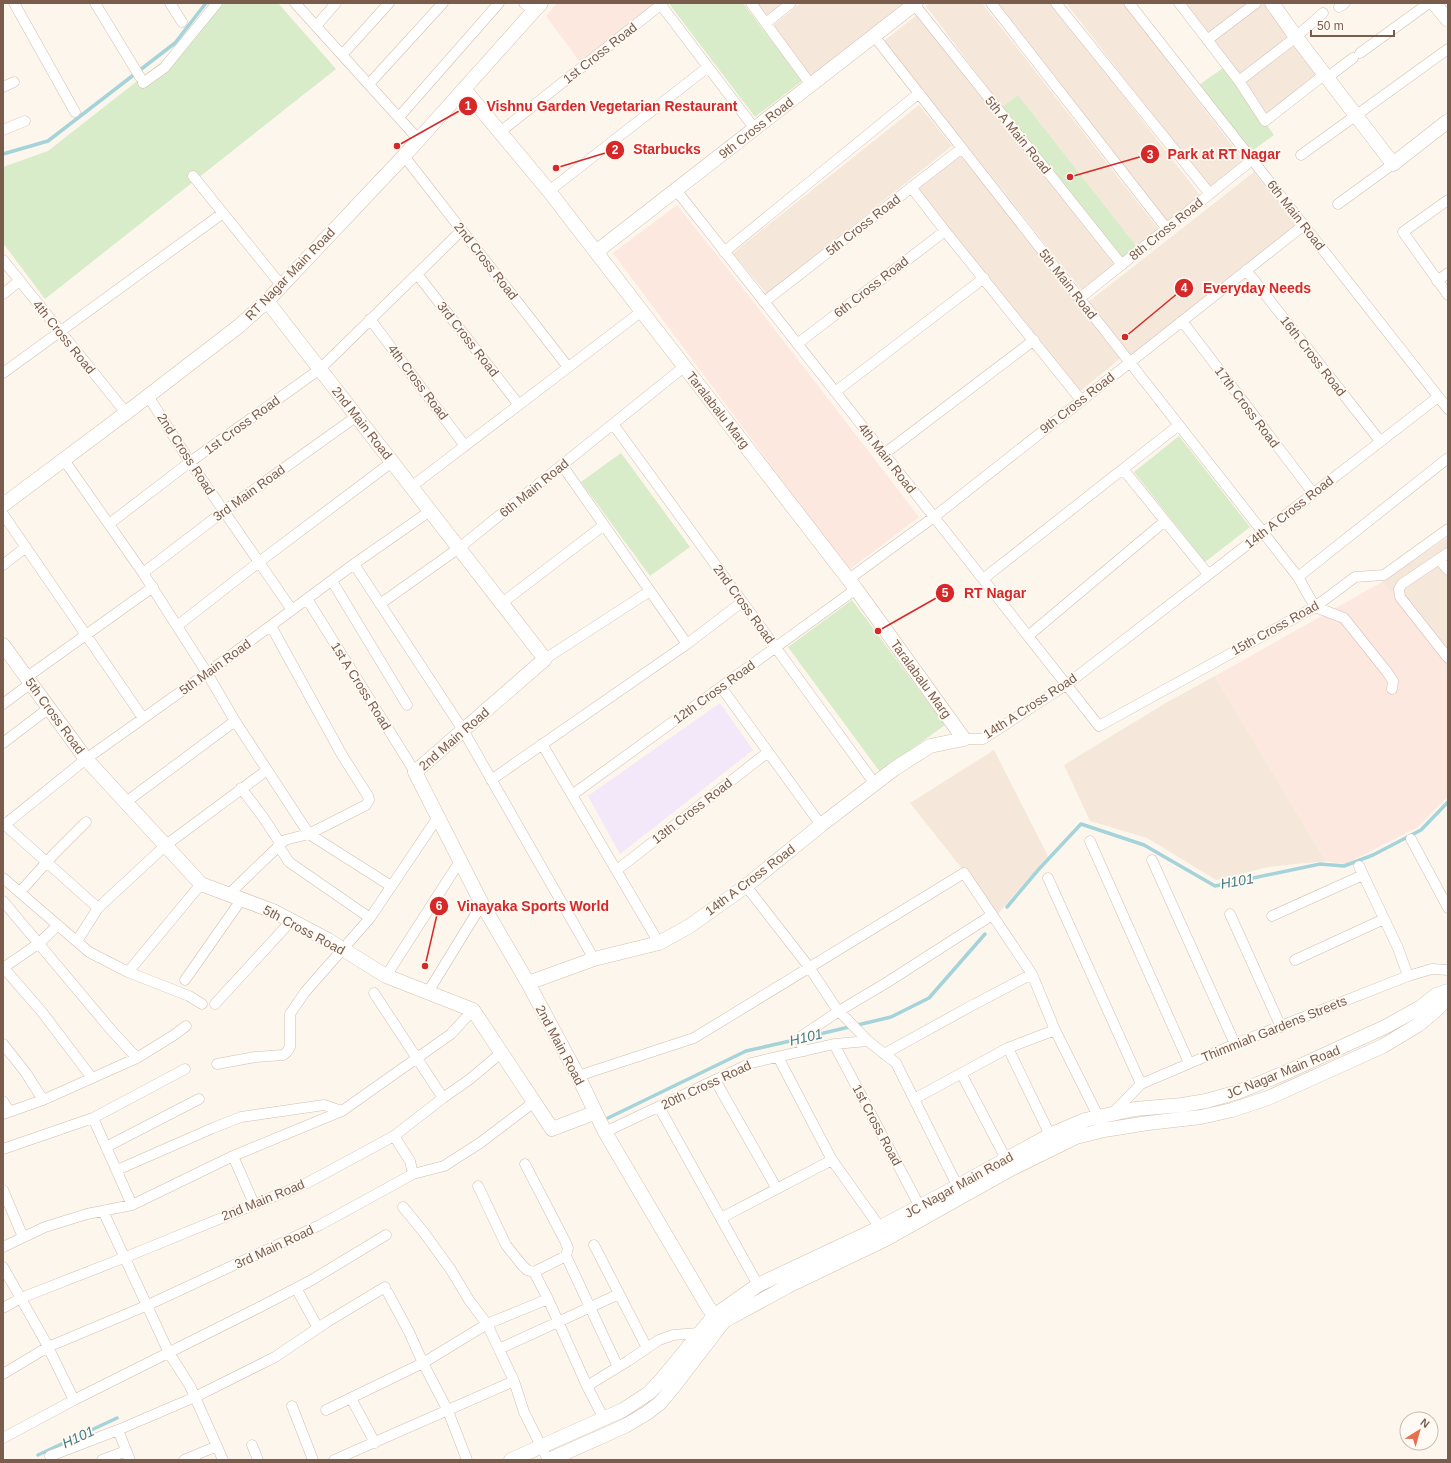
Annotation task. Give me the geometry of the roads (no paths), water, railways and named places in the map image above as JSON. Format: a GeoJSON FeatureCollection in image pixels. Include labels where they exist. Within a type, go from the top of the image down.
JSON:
{"type":"FeatureCollection","features":[{"type":"Feature","properties":{"kind":"street"},"geometry":{"type":"LineString","coordinates":[[14,3],[75,112]]}},
{"type":"Feature","properties":{"kind":"street"},"geometry":{"type":"LineString","coordinates":[[95,3],[132,66],[142,80],[164,68],[216,3]]}},
{"type":"Feature","properties":{"kind":"street"},"geometry":{"type":"LineString","coordinates":[[170,3],[182,22]]}},
{"type":"Feature","properties":{"kind":"street"},"geometry":{"type":"LineString","coordinates":[[295,3],[419,140]]}},
{"type":"Feature","properties":{"kind":"street"},"geometry":{"type":"LineString","coordinates":[[316,26],[336,3]]}},
{"type":"Feature","properties":{"kind":"street"},"geometry":{"type":"LineString","coordinates":[[342,55],[389,3]]}},
{"type":"Feature","properties":{"kind":"street"},"geometry":{"type":"LineString","coordinates":[[369,84],[444,3]]}},
{"type":"Feature","properties":{"kind":"street"},"geometry":{"type":"LineString","coordinates":[[399,117],[499,3]]}},
{"type":"Feature","properties":{"kind":"street"},"geometry":{"type":"LineString","coordinates":[[751,3],[811,85]]}},
{"type":"Feature","properties":{"kind":"street"},"geometry":{"type":"LineString","coordinates":[[766,23],[790,3]]}},
{"type":"Feature","properties":{"kind":"street"},"geometry":{"type":"LineString","coordinates":[[991,3],[1167,228]]}},
{"type":"Feature","properties":{"kind":"street"},"geometry":{"type":"LineString","coordinates":[[1056,3],[1210,194]]}},
{"type":"Feature","properties":{"kind":"street","name":"6th Main Road"},"geometry":{"type":"LineString","coordinates":[[1129,3],[1448,409]]}},
{"type":"Feature","properties":{"kind":"street"},"geometry":{"type":"LineString","coordinates":[[1179,3],[1239,81],[1265,121],[1326,75],[1440,8]]}},
{"type":"Feature","properties":{"kind":"street"},"geometry":{"type":"LineString","coordinates":[[1207,40],[1256,3]]}},
{"type":"Feature","properties":{"kind":"street"},"geometry":{"type":"LineString","coordinates":[[1272,3],[1296,37],[1393,164]]}},
{"type":"Feature","properties":{"kind":"street"},"geometry":{"type":"LineString","coordinates":[[662,4],[755,129]]}},
{"type":"Feature","properties":{"kind":"street","name":"1st Cross Road"},"geometry":{"type":"LineString","coordinates":[[500,132],[662,4]]}},
{"type":"Feature","properties":{"kind":"street","name":"9th Cross Road"},"geometry":{"type":"LineString","coordinates":[[596,252],[915,4]]}},
{"type":"Feature","properties":{"kind":"street","name":"5th A Main Road"},"geometry":{"type":"LineString","coordinates":[[915,4],[1122,265]]}},
{"type":"Feature","properties":{"kind":"street","name":"RT Nagar Main Road"},"geometry":{"type":"LineString","coordinates":[[3,505],[239,326],[267,301],[419,140],[464,89],[533,6]]}},
{"type":"Feature","properties":{"kind":"street"},"geometry":{"type":"LineString","coordinates":[[1239,81],[1296,37],[1323,12]]}},
{"type":"Feature","properties":{"kind":"street","name":"5th Main Road"},"geometry":{"type":"LineString","coordinates":[[874,36],[1298,577],[1315,607]]}},
{"type":"Feature","properties":{"kind":"street"},"geometry":{"type":"LineString","coordinates":[[1301,155],[1448,49]]}},
{"type":"Feature","properties":{"kind":"street"},"geometry":{"type":"LineString","coordinates":[[549,192],[708,67]]}},
{"type":"Feature","properties":{"kind":"street"},"geometry":{"type":"LineString","coordinates":[[3,87],[14,82]]}},
{"type":"Feature","properties":{"kind":"street","name":"Taralabalu Marg"},"geometry":{"type":"LineString","coordinates":[[464,89],[549,192],[642,311],[852,584],[964,739]]}},
{"type":"Feature","properties":{"kind":"street"},"geometry":{"type":"LineString","coordinates":[[724,252],[919,93]]}},
{"type":"Feature","properties":{"kind":"street"},"geometry":{"type":"LineString","coordinates":[[3,130],[25,121]]}},
{"type":"Feature","properties":{"kind":"street"},"geometry":{"type":"LineString","coordinates":[[1338,204],[1448,121]]}},
{"type":"Feature","properties":{"kind":"street","name":"5th Cross Road"},"geometry":{"type":"LineString","coordinates":[[764,302],[962,148]]}},
{"type":"Feature","properties":{"kind":"street","name":"2nd Cross Road"},"geometry":{"type":"LineString","coordinates":[[404,156],[568,367]]}},
{"type":"Feature","properties":{"kind":"street","name":"8th Cross Road"},"geometry":{"type":"LineString","coordinates":[[1080,298],[1252,160]]}},
{"type":"Feature","properties":{"kind":"street"},"geometry":{"type":"LineString","coordinates":[[193,176],[281,285]]}},
{"type":"Feature","properties":{"kind":"street"},"geometry":{"type":"LineString","coordinates":[[911,187],[1082,400]]}},
{"type":"Feature","properties":{"kind":"street","name":"4th Main Road"},"geometry":{"type":"LineString","coordinates":[[676,190],[1099,726]]}},
{"type":"Feature","properties":{"kind":"street"},"geometry":{"type":"LineString","coordinates":[[1448,200],[1403,232],[1448,295]]}},
{"type":"Feature","properties":{"kind":"street"},"geometry":{"type":"LineString","coordinates":[[3,373],[223,213]]}},
{"type":"Feature","properties":{"kind":"street","name":"9th Cross Road"},"geometry":{"type":"LineString","coordinates":[[852,584],[934,517],[1304,225]]}},
{"type":"Feature","properties":{"kind":"street","name":"1st Cross Road"},"geometry":{"type":"LineString","coordinates":[[109,524],[190,462],[320,369],[462,230]]}},
{"type":"Feature","properties":{"kind":"street","name":"6th Cross Road"},"geometry":{"type":"LineString","coordinates":[[797,344],[945,230]]}},
{"type":"Feature","properties":{"kind":"street","name":"4th Cross Road"},"geometry":{"type":"LineString","coordinates":[[3,260],[126,413]]}},
{"type":"Feature","properties":{"kind":"street","name":"16th Cross Road"},"geometry":{"type":"LineString","coordinates":[[1246,270],[1380,441]]}},
{"type":"Feature","properties":{"kind":"street"},"geometry":{"type":"LineString","coordinates":[[1437,281],[1448,273]]}},
{"type":"Feature","properties":{"kind":"street","name":"3rd Cross Road"},"geometry":{"type":"LineString","coordinates":[[417,274],[519,404]]}},
{"type":"Feature","properties":{"kind":"street"},"geometry":{"type":"LineString","coordinates":[[835,392],[984,278]]}},
{"type":"Feature","properties":{"kind":"street"},"geometry":{"type":"LineString","coordinates":[[3,294],[20,281]]}},
{"type":"Feature","properties":{"kind":"street","name":"2nd Main Road"},"geometry":{"type":"LineString","coordinates":[[267,301],[546,659],[415,772],[482,904],[528,983],[578,1076],[594,1113],[717,1320]]}},
{"type":"Feature","properties":{"kind":"street"},"geometry":{"type":"LineString","coordinates":[[411,486],[642,311]]}},
{"type":"Feature","properties":{"kind":"street","name":"4th Cross Road"},"geometry":{"type":"LineString","coordinates":[[370,319],[465,446]]}},
{"type":"Feature","properties":{"kind":"street","name":"17th Cross Road"},"geometry":{"type":"LineString","coordinates":[[1182,321],[1313,493]]}},
{"type":"Feature","properties":{"kind":"street"},"geometry":{"type":"LineString","coordinates":[[884,454],[1034,340]]}},
{"type":"Feature","properties":{"kind":"street","name":"6th Main Road"},"geometry":{"type":"LineString","coordinates":[[380,604],[459,548],[684,366]]}},
{"type":"Feature","properties":{"kind":"street","name":"2nd Cross Road"},"geometry":{"type":"LineString","coordinates":[[148,396],[190,462],[292,610]]}},
{"type":"Feature","properties":{"kind":"street","name":"14th A Cross Road"},"geometry":{"type":"LineString","coordinates":[[528,983],[594,959],[659,943],[688,927],[746,886],[821,825],[894,769],[930,746],[964,739],[983,740],[1066,685],[1438,397]]}},
{"type":"Feature","properties":{"kind":"street","name":"3rd Main Road"},"geometry":{"type":"LineString","coordinates":[[143,573],[224,511],[357,416]]}},
{"type":"Feature","properties":{"kind":"street","name":"2nd Cross Road"},"geometry":{"type":"LineString","coordinates":[[613,424],[875,784]]}},
{"type":"Feature","properties":{"kind":"street"},"geometry":{"type":"LineString","coordinates":[[983,579],[1179,425]]}},
{"type":"Feature","properties":{"kind":"street"},"geometry":{"type":"LineString","coordinates":[[1298,577],[1448,458]]}},
{"type":"Feature","properties":{"kind":"street"},"geometry":{"type":"LineString","coordinates":[[64,460],[153,588],[207,673],[235,721],[309,834],[391,886]]}},
{"type":"Feature","properties":{"kind":"street"},"geometry":{"type":"LineString","coordinates":[[176,626],[392,462]]}},
{"type":"Feature","properties":{"kind":"street"},"geometry":{"type":"LineString","coordinates":[[562,465],[687,644]]}},
{"type":"Feature","properties":{"kind":"street"},"geometry":{"type":"LineString","coordinates":[[1123,469],[1208,574]]}},
{"type":"Feature","properties":{"kind":"street","name":"5th Main Road"},"geometry":{"type":"LineString","coordinates":[[4,826],[86,759],[207,673],[354,564],[430,511]]}},
{"type":"Feature","properties":{"kind":"street"},"geometry":{"type":"LineString","coordinates":[[3,514],[144,718]]}},
{"type":"Feature","properties":{"kind":"street"},"geometry":{"type":"LineString","coordinates":[[1028,636],[1165,521]]}},
{"type":"Feature","properties":{"kind":"street"},"geometry":{"type":"LineString","coordinates":[[502,603],[604,525]]}},
{"type":"Feature","properties":{"kind":"street","name":"15th Cross Road"},"geometry":{"type":"LineString","coordinates":[[1099,726],[1315,607],[1355,577],[1384,575],[1448,529]]}},
{"type":"Feature","properties":{"kind":"street"},"geometry":{"type":"LineString","coordinates":[[3,565],[26,547]]}},
{"type":"Feature","properties":{"kind":"street"},"geometry":{"type":"LineString","coordinates":[[1448,553],[1402,584],[1399,589],[1400,597],[1448,658]]}},
{"type":"Feature","properties":{"kind":"street"},"geometry":{"type":"LineString","coordinates":[[1439,559],[1448,570]]}},
{"type":"Feature","properties":{"kind":"street"},"geometry":{"type":"LineString","coordinates":[[354,564],[463,730],[594,959]]}},
{"type":"Feature","properties":{"kind":"street"},"geometry":{"type":"LineString","coordinates":[[332,581],[407,705]]}},
{"type":"Feature","properties":{"kind":"street","name":"12th Cross Road"},"geometry":{"type":"LineString","coordinates":[[572,795],[776,648],[852,584]]}},
{"type":"Feature","properties":{"kind":"street"},"geometry":{"type":"LineString","coordinates":[[3,704],[29,680],[86,634],[153,588]]}},
{"type":"Feature","properties":{"kind":"street"},"geometry":{"type":"LineString","coordinates":[[546,659],[650,591]]}},
{"type":"Feature","properties":{"kind":"street","name":"1st A Cross Road"},"geometry":{"type":"LineString","coordinates":[[307,599],[415,772]]}},
{"type":"Feature","properties":{"kind":"street"},"geometry":{"type":"LineString","coordinates":[[491,780],[687,644],[742,602]]}},
{"type":"Feature","properties":{"kind":"street"},"geometry":{"type":"LineString","coordinates":[[1315,607],[1344,618],[1387,672],[1393,681],[1392,690]]}},
{"type":"Feature","properties":{"kind":"street"},"geometry":{"type":"LineString","coordinates":[[228,895],[280,843],[285,840],[309,834],[366,805],[368,800],[368,796],[342,755],[271,626]]}},
{"type":"Feature","properties":{"kind":"street","name":"5th Cross Road"},"geometry":{"type":"LineString","coordinates":[[3,645],[86,759],[201,884],[273,911],[342,949],[386,976],[473,1010]]}},
{"type":"Feature","properties":{"kind":"street"},"geometry":{"type":"LineString","coordinates":[[721,687],[821,825]]}},
{"type":"Feature","properties":{"kind":"street"},"geometry":{"type":"LineString","coordinates":[[3,743],[49,708]]}},
{"type":"Feature","properties":{"kind":"street"},"geometry":{"type":"LineString","coordinates":[[126,802],[235,721]]}},
{"type":"Feature","properties":{"kind":"street"},"geometry":{"type":"LineString","coordinates":[[542,744],[659,943]]}},
{"type":"Feature","properties":{"kind":"street","name":"13th Cross Road"},"geometry":{"type":"LineString","coordinates":[[617,870],[768,752]]}},
{"type":"Feature","properties":{"kind":"street"},"geometry":{"type":"LineString","coordinates":[[77,941],[98,908],[166,845],[267,770]]}},
{"type":"Feature","properties":{"kind":"street"},"geometry":{"type":"LineString","coordinates":[[241,788],[280,843],[280,848],[289,862],[370,918]]}},
{"type":"Feature","properties":{"kind":"street"},"geometry":{"type":"LineString","coordinates":[[216,1064],[255,1057],[283,1055],[288,1052],[290,1047],[290,1014],[305,992],[370,918],[438,817]]}},
{"type":"Feature","properties":{"kind":"street"},"geometry":{"type":"LineString","coordinates":[[20,892],[86,822]]}},
{"type":"Feature","properties":{"kind":"street"},"geometry":{"type":"LineString","coordinates":[[4,826],[98,908]]}},
{"type":"Feature","properties":{"kind":"street"},"geometry":{"type":"LineString","coordinates":[[1411,839],[1448,908]]}},
{"type":"Feature","properties":{"kind":"street"},"geometry":{"type":"LineString","coordinates":[[1090,841],[1189,1063]]}},
{"type":"Feature","properties":{"kind":"street"},"geometry":{"type":"LineString","coordinates":[[1152,860],[1235,1044]]}},
{"type":"Feature","properties":{"kind":"street"},"geometry":{"type":"LineString","coordinates":[[386,976],[460,861]]}},
{"type":"Feature","properties":{"kind":"street"},"geometry":{"type":"LineString","coordinates":[[1272,916],[1361,871],[1398,948],[1408,976]]}},
{"type":"Feature","properties":{"kind":"street"},"geometry":{"type":"LineString","coordinates":[[578,1076],[694,1038],[964,873],[1032,974],[1055,1030],[1105,1115],[1104,1130]]}},
{"type":"Feature","properties":{"kind":"street"},"geometry":{"type":"LineString","coordinates":[[3,878],[89,952],[128,972],[189,996],[202,1004]]}},
{"type":"Feature","properties":{"kind":"street"},"geometry":{"type":"LineString","coordinates":[[1048,878],[1141,1084]]}},
{"type":"Feature","properties":{"kind":"street"},"geometry":{"type":"LineString","coordinates":[[128,972],[201,884]]}},
{"type":"Feature","properties":{"kind":"street"},"geometry":{"type":"LineString","coordinates":[[746,886],[809,967],[839,1011],[868,1042],[896,1063],[960,1191]]}},
{"type":"Feature","properties":{"kind":"street"},"geometry":{"type":"LineString","coordinates":[[185,980],[242,900]]}},
{"type":"Feature","properties":{"kind":"street"},"geometry":{"type":"LineString","coordinates":[[3,901],[112,1031],[137,1058]]}},
{"type":"Feature","properties":{"kind":"street"},"geometry":{"type":"LineString","coordinates":[[428,992],[482,904]]}},
{"type":"Feature","properties":{"kind":"street"},"geometry":{"type":"LineString","coordinates":[[1230,914],[1281,1027]]}},
{"type":"Feature","properties":{"kind":"street"},"geometry":{"type":"LineString","coordinates":[[804,1051],[799,1038],[839,1011],[886,983],[992,915]]}},
{"type":"Feature","properties":{"kind":"street"},"geometry":{"type":"LineString","coordinates":[[1295,960],[1384,919]]}},
{"type":"Feature","properties":{"kind":"street"},"geometry":{"type":"LineString","coordinates":[[215,1004],[291,921]]}},
{"type":"Feature","properties":{"kind":"street"},"geometry":{"type":"LineString","coordinates":[[58,925],[38,944],[3,967],[42,1012],[92,1078]]}},
{"type":"Feature","properties":{"kind":"street","name":"Thimmiah Gardens Streets"},"geometry":{"type":"LineString","coordinates":[[1105,1115],[1141,1084],[1189,1063],[1408,976],[1432,969],[1448,970]]}},
{"type":"Feature","properties":{"kind":"street"},"geometry":{"type":"LineString","coordinates":[[884,1054],[1032,974]]}},
{"type":"Feature","properties":{"kind":"street"},"geometry":{"type":"LineString","coordinates":[[374,992],[443,1098]]}},
{"type":"Feature","properties":{"kind":"street","name":"JC Nagar Main Road"},"geometry":{"type":"LineString","coordinates":[[548,1460],[625,1426],[647,1413],[660,1403],[674,1386],[704,1337],[717,1320],[758,1285],[884,1233],[920,1206],[960,1191],[1076,1137],[1104,1130],[1201,1117],[1232,1110],[1268,1098],[1383,1046],[1434,1012],[1445,1002],[1448,992],[1436,994],[1421,1007],[1387,1026],[1296,1068],[1238,1092],[1198,1103],[1135,1109],[1105,1115],[1085,1120],[1050,1135],[1006,1160],[960,1191],[884,1233],[788,1286],[724,1321],[717,1320]]}},
{"type":"Feature","properties":{"kind":"street"},"geometry":{"type":"LineString","coordinates":[[3,1247],[45,1227],[132,1204],[233,1156],[342,1111],[451,1034],[473,1010],[552,1129],[594,1113]]}},
{"type":"Feature","properties":{"kind":"street"},"geometry":{"type":"LineString","coordinates":[[3,1101],[6,1112],[43,1100],[137,1058],[186,1026]]}},
{"type":"Feature","properties":{"kind":"street"},"geometry":{"type":"LineString","coordinates":[[914,1099],[1008,1048],[1055,1030]]}},
{"type":"Feature","properties":{"kind":"street","name":"20th Cross Road"},"geometry":{"type":"LineString","coordinates":[[605,1132],[751,1063],[834,1044],[868,1042]]}},
{"type":"Feature","properties":{"kind":"street"},"geometry":{"type":"LineString","coordinates":[[3,1044],[26,1073],[43,1100]]}},
{"type":"Feature","properties":{"kind":"street","name":"1st Cross Road"},"geometry":{"type":"LineString","coordinates":[[834,1044],[920,1206]]}},
{"type":"Feature","properties":{"kind":"street"},"geometry":{"type":"LineString","coordinates":[[1008,1048],[1050,1135]]}},
{"type":"Feature","properties":{"kind":"street","name":"2nd Main Road"},"geometry":{"type":"LineString","coordinates":[[3,1308],[21,1298],[307,1183],[394,1136],[470,1079],[501,1053]]}},
{"type":"Feature","properties":{"kind":"street"},"geometry":{"type":"LineString","coordinates":[[778,1057],[832,1160],[884,1233]]}},
{"type":"Feature","properties":{"kind":"street"},"geometry":{"type":"LineString","coordinates":[[3,1149],[93,1118],[185,1069]]}},
{"type":"Feature","properties":{"kind":"street"},"geometry":{"type":"LineString","coordinates":[[961,1073],[1006,1160]]}},
{"type":"Feature","properties":{"kind":"street"},"geometry":{"type":"LineString","coordinates":[[714,1080],[776,1189]]}},
{"type":"Feature","properties":{"kind":"street"},"geometry":{"type":"LineString","coordinates":[[106,1146],[199,1099]]}},
{"type":"Feature","properties":{"kind":"street","name":"3rd Main Road"},"geometry":{"type":"LineString","coordinates":[[3,1374],[48,1347],[148,1305],[320,1225],[413,1174],[444,1166],[480,1143],[534,1102]]}},
{"type":"Feature","properties":{"kind":"street"},"geometry":{"type":"LineString","coordinates":[[117,1170],[241,1117],[324,1105],[342,1111]]}},
{"type":"Feature","properties":{"kind":"street"},"geometry":{"type":"LineString","coordinates":[[659,1107],[758,1285]]}},
{"type":"Feature","properties":{"kind":"street"},"geometry":{"type":"LineString","coordinates":[[93,1118],[132,1204]]}},
{"type":"Feature","properties":{"kind":"street"},"geometry":{"type":"LineString","coordinates":[[394,1136],[410,1161],[413,1174]]}},
{"type":"Feature","properties":{"kind":"street"},"geometry":{"type":"LineString","coordinates":[[233,1156],[254,1204]]}},
{"type":"Feature","properties":{"kind":"street"},"geometry":{"type":"LineString","coordinates":[[721,1218],[832,1160]]}},
{"type":"Feature","properties":{"kind":"street"},"geometry":{"type":"LineString","coordinates":[[525,1164],[566,1241],[568,1248],[566,1256],[618,1367]]}},
{"type":"Feature","properties":{"kind":"street"},"geometry":{"type":"LineString","coordinates":[[478,1186],[506,1245],[527,1270],[534,1272],[566,1256]]}},
{"type":"Feature","properties":{"kind":"street"},"geometry":{"type":"LineString","coordinates":[[3,1190],[23,1237]]}},
{"type":"Feature","properties":{"kind":"street"},"geometry":{"type":"LineString","coordinates":[[403,1207],[451,1270],[469,1300],[487,1324],[514,1381],[524,1412],[548,1460]]}},
{"type":"Feature","properties":{"kind":"street"},"geometry":{"type":"LineString","coordinates":[[103,1211],[126,1257],[169,1353],[190,1386],[223,1460]]}},
{"type":"Feature","properties":{"kind":"street"},"geometry":{"type":"LineString","coordinates":[[3,1438],[74,1400],[296,1288],[386,1235]]}},
{"type":"Feature","properties":{"kind":"street"},"geometry":{"type":"LineString","coordinates":[[594,1245],[647,1348]]}},
{"type":"Feature","properties":{"kind":"street"},"geometry":{"type":"LineString","coordinates":[[3,1267],[48,1347],[74,1400]]}},
{"type":"Feature","properties":{"kind":"street"},"geometry":{"type":"LineString","coordinates":[[534,1272],[604,1419]]}},
{"type":"Feature","properties":{"kind":"street"},"geometry":{"type":"LineString","coordinates":[[296,1288],[318,1328]]}},
{"type":"Feature","properties":{"kind":"street"},"geometry":{"type":"LineString","coordinates":[[50,1456],[118,1430],[195,1397],[275,1357],[318,1328],[387,1290],[448,1411],[467,1460]]}},
{"type":"Feature","properties":{"kind":"street"},"geometry":{"type":"LineString","coordinates":[[499,1349],[619,1294]]}},
{"type":"Feature","properties":{"kind":"street"},"geometry":{"type":"LineString","coordinates":[[326,1410],[423,1363],[487,1324],[548,1299]]}},
{"type":"Feature","properties":{"kind":"street"},"geometry":{"type":"LineString","coordinates":[[587,1386],[659,1340],[673,1335],[704,1337]]}},
{"type":"Feature","properties":{"kind":"street","name":"JC Nagar Main Road"},"geometry":{"type":"LineString","coordinates":[[512,1460],[623,1410],[648,1393],[704,1337]]}},
{"type":"Feature","properties":{"kind":"street"},"geometry":{"type":"LineString","coordinates":[[334,1460],[514,1381]]}},
{"type":"Feature","properties":{"kind":"street"},"geometry":{"type":"LineString","coordinates":[[351,1398],[375,1443]]}},
{"type":"Feature","properties":{"kind":"street"},"geometry":{"type":"LineString","coordinates":[[292,1406],[313,1460]]}},
{"type":"Feature","properties":{"kind":"street"},"geometry":{"type":"LineString","coordinates":[[102,1460],[128,1455],[118,1430]]}},
{"type":"Feature","properties":{"kind":"street"},"geometry":{"type":"LineString","coordinates":[[252,1445],[258,1460]]}},
{"type":"Feature","properties":{"kind":"street"},"geometry":{"type":"LineString","coordinates":[[184,1460],[217,1446]]}},
{"type":"Feature","properties":{"kind":"waterway"},"geometry":{"type":"LineString","coordinates":[[3,154],[48,141],[175,43],[206,3]]}},
{"type":"Feature","properties":{"kind":"waterway","name":"H101"},"geometry":{"type":"LineString","coordinates":[[1007,907],[1039,869],[1081,824],[1144,845],[1215,886],[1320,864],[1344,866],[1373,855],[1421,830],[1448,802]]}},
{"type":"Feature","properties":{"kind":"waterway","name":"H101"},"geometry":{"type":"LineString","coordinates":[[807,1037],[891,1017],[929,998],[985,934]]}},
{"type":"Feature","properties":{"kind":"waterway","name":"H101"},"geometry":{"type":"LineString","coordinates":[[608,1118],[746,1051],[799,1039]]}},
{"type":"Feature","properties":{"kind":"waterway","name":"H101"},"geometry":{"type":"LineString","coordinates":[[38,1455],[117,1418]]}},
{"type":"Feature","properties":{"kind":"place","name":"Vishnu Garden Vegetarian Restaurant"},"geometry":{"type":"Point","coordinates":[397,146]}},
{"type":"Feature","properties":{"kind":"place","name":"Starbucks"},"geometry":{"type":"Point","coordinates":[556,168]}},
{"type":"Feature","properties":{"kind":"place","name":"Park at RT Nagar"},"geometry":{"type":"Point","coordinates":[1070,177]}},
{"type":"Feature","properties":{"kind":"place","name":"Everyday Needs"},"geometry":{"type":"Point","coordinates":[1125,337]}},
{"type":"Feature","properties":{"kind":"place","name":"RT Nagar"},"geometry":{"type":"Point","coordinates":[878,631]}},
{"type":"Feature","properties":{"kind":"place","name":"Vinayaka Sports World"},"geometry":{"type":"Point","coordinates":[425,966]}}]}
